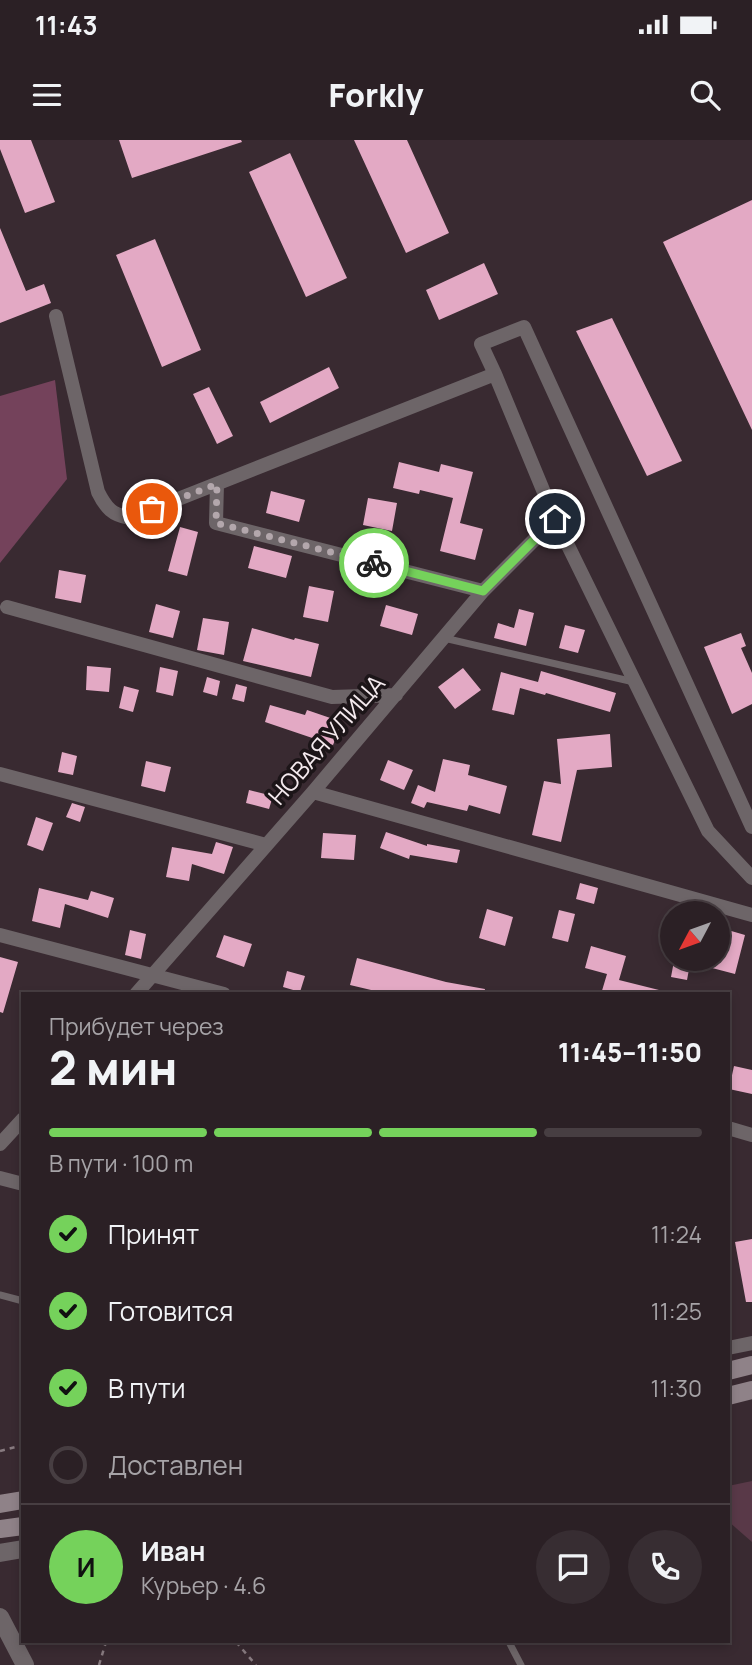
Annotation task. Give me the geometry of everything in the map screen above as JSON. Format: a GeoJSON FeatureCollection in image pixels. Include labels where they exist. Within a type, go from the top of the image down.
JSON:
{"type":"FeatureCollection","features":[{"type":"Feature","properties":{"kind":"main road"},"geometry":{"type":"LineString","coordinates":[[730,1370],[752,1365]]}},
{"type":"Feature","properties":{"kind":"main road"},"geometry":{"type":"LineString","coordinates":[[730,1396],[752,1390]]}},
{"type":"Feature","properties":{"kind":"main road"},"geometry":{"type":"LineString","coordinates":[[0,1504],[21,1500]]}},
{"type":"Feature","properties":{"kind":"main road"},"geometry":{"type":"LineString","coordinates":[[0,1530],[21,1526]]}},
{"type":"Feature","properties":{"kind":"street"},"geometry":{"type":"LineString","coordinates":[[56,316],[98,492],[105,507],[116,515],[130,518],[495,374]]}},
{"type":"Feature","properties":{"kind":"street"},"geometry":{"type":"LineString","coordinates":[[752,827],[524,327],[481,344],[555,519],[708,831],[752,878]]}},
{"type":"Feature","properties":{"kind":"street"},"geometry":{"type":"LineString","coordinates":[[217,484],[216,523],[483,591]]}},
{"type":"Feature","properties":{"kind":"street","name":"НОВАЯ УЛИЦА"},"geometry":{"type":"LineString","coordinates":[[138,992],[313,792],[483,591],[555,519]]}},
{"type":"Feature","properties":{"kind":"street"},"geometry":{"type":"LineString","coordinates":[[7,607],[332,697],[396,695]]}},
{"type":"Feature","properties":{"kind":"street"},"geometry":{"type":"LineString","coordinates":[[0,774],[266,845]]}},
{"type":"Feature","properties":{"kind":"street"},"geometry":{"type":"LineString","coordinates":[[313,792],[752,915]]}},
{"type":"Feature","properties":{"kind":"street"},"geometry":{"type":"LineString","coordinates":[[0,935],[217,992]]}},
{"type":"Feature","properties":{"kind":"street"},"geometry":{"type":"LineString","coordinates":[[0,1144],[21,1121]]}},
{"type":"Feature","properties":{"kind":"street"},"geometry":{"type":"LineString","coordinates":[[730,1129],[752,1135]]}},
{"type":"Feature","properties":{"kind":"street"},"geometry":{"type":"LineString","coordinates":[[0,1178],[21,1183]]}},
{"type":"Feature","properties":{"kind":"street"},"geometry":{"type":"LineString","coordinates":[[730,1348],[752,1343]]}},
{"type":"Feature","properties":{"kind":"street"},"geometry":{"type":"LineString","coordinates":[[0,1553],[21,1549]]}},
{"type":"Feature","properties":{"kind":"street"},"geometry":{"type":"LineString","coordinates":[[0,1617],[25,1665]]}},
{"type":"Feature","properties":{"kind":"lane"},"geometry":{"type":"LineString","coordinates":[[444,638],[636,683]]}},
{"type":"Feature","properties":{"kind":"lane"},"geometry":{"type":"LineString","coordinates":[[0,1295],[21,1300]]}},
{"type":"Feature","properties":{"kind":"lane"},"geometry":{"type":"LineString","coordinates":[[510,1643],[521,1665]]}},
{"type":"Feature","properties":{"kind":"path"},"geometry":{"type":"LineString","coordinates":[[0,1451],[21,1446]]}},
{"type":"Feature","properties":{"kind":"path"},"geometry":{"type":"LineString","coordinates":[[99,1665],[106,1643]]}},
{"type":"Feature","properties":{"kind":"path"},"geometry":{"type":"LineString","coordinates":[[237,1643],[256,1665]]}},
{"type":"Feature","properties":{"kind":"shaded area"},"geometry":{"type":"Polygon","coordinates":[[[55,380],[67,479],[0,563],[0,396],[55,380]]]}},
{"type":"Feature","properties":{"kind":"shaded area"},"geometry":{"type":"Polygon","coordinates":[[[752,1481],[752,1542],[730,1523],[730,1486],[752,1481]]]}},
{"type":"Feature","properties":{"kind":"building"},"geometry":{"type":"Polygon","coordinates":[[[0,140],[31,140],[55,202],[25,213],[0,149],[0,140]]]}},
{"type":"Feature","properties":{"kind":"building"},"geometry":{"type":"Polygon","coordinates":[[[119,140],[241,140],[242,142],[132,178],[119,140]]]}},
{"type":"Feature","properties":{"kind":"building"},"geometry":{"type":"Polygon","coordinates":[[[354,140],[407,140],[449,233],[406,253],[354,140]]]}},
{"type":"Feature","properties":{"kind":"building"},"geometry":{"type":"Polygon","coordinates":[[[290,153],[347,278],[306,297],[249,172],[290,153]]]}},
{"type":"Feature","properties":{"kind":"building"},"geometry":{"type":"Polygon","coordinates":[[[752,200],[752,430],[663,242],[752,200]]]}},
{"type":"Feature","properties":{"kind":"building"},"geometry":{"type":"Polygon","coordinates":[[[0,228],[26,291],[44,284],[51,303],[0,323],[0,228]]]}},
{"type":"Feature","properties":{"kind":"building"},"geometry":{"type":"Polygon","coordinates":[[[155,239],[201,350],[162,367],[116,255],[155,239]]]}},
{"type":"Feature","properties":{"kind":"building"},"geometry":{"type":"Polygon","coordinates":[[[484,263],[498,294],[439,320],[426,290],[484,263]]]}},
{"type":"Feature","properties":{"kind":"building"},"geometry":{"type":"Polygon","coordinates":[[[612,318],[682,461],[647,476],[576,331],[612,318]]]}},
{"type":"Feature","properties":{"kind":"building"},"geometry":{"type":"Polygon","coordinates":[[[329,367],[339,388],[270,423],[260,402],[329,367]]]}},
{"type":"Feature","properties":{"kind":"building"},"geometry":{"type":"Polygon","coordinates":[[[209,387],[233,436],[217,444],[193,394],[209,387]]]}},
{"type":"Feature","properties":{"kind":"building"},"geometry":{"type":"Polygon","coordinates":[[[399,462],[439,472],[441,464],[473,472],[460,523],[483,529],[475,560],[440,551],[453,498],[420,490],[419,494],[393,488],[399,462]]]}},
{"type":"Feature","properties":{"kind":"building"},"geometry":{"type":"Polygon","coordinates":[[[271,491],[305,500],[299,522],[266,513],[271,491]]]}},
{"type":"Feature","properties":{"kind":"building"},"geometry":{"type":"Polygon","coordinates":[[[368,498],[397,503],[392,531],[363,525],[368,498]]]}},
{"type":"Feature","properties":{"kind":"building"},"geometry":{"type":"Polygon","coordinates":[[[180,527],[198,532],[187,576],[168,571],[180,527]]]}},
{"type":"Feature","properties":{"kind":"building"},"geometry":{"type":"Polygon","coordinates":[[[254,546],[292,556],[286,578],[248,568],[254,546]]]}},
{"type":"Feature","properties":{"kind":"building"},"geometry":{"type":"Polygon","coordinates":[[[59,570],[86,575],[81,603],[55,598],[59,570]]]}},
{"type":"Feature","properties":{"kind":"building"},"geometry":{"type":"Polygon","coordinates":[[[309,586],[334,591],[328,622],[303,617],[309,586]]]}},
{"type":"Feature","properties":{"kind":"building"},"geometry":{"type":"Polygon","coordinates":[[[156,604],[180,611],[173,638],[149,632],[156,604]]]}},
{"type":"Feature","properties":{"kind":"building"},"geometry":{"type":"Polygon","coordinates":[[[386,605],[418,614],[412,635],[380,626],[386,605]]]}},
{"type":"Feature","properties":{"kind":"building"},"geometry":{"type":"Polygon","coordinates":[[[519,609],[534,613],[526,646],[494,638],[498,623],[514,628],[519,609]]]}},
{"type":"Feature","properties":{"kind":"building"},"geometry":{"type":"Polygon","coordinates":[[[203,618],[229,622],[224,655],[197,650],[203,618]]]}},
{"type":"Feature","properties":{"kind":"building"},"geometry":{"type":"Polygon","coordinates":[[[565,625],[585,630],[578,653],[559,648],[565,625]]]}},
{"type":"Feature","properties":{"kind":"building"},"geometry":{"type":"Polygon","coordinates":[[[252,628],[319,644],[311,677],[243,661],[252,628]]]}},
{"type":"Feature","properties":{"kind":"building"},"geometry":{"type":"Polygon","coordinates":[[[741,633],[746,646],[741,648],[752,673],[752,704],[732,714],[704,647],[741,633]]]}},
{"type":"Feature","properties":{"kind":"building"},"geometry":{"type":"Polygon","coordinates":[[[87,666],[111,668],[109,692],[86,690],[87,666]]]}},
{"type":"Feature","properties":{"kind":"building"},"geometry":{"type":"Polygon","coordinates":[[[160,667],[178,671],[173,696],[156,692],[160,667]]]}},
{"type":"Feature","properties":{"kind":"building"},"geometry":{"type":"Polygon","coordinates":[[[463,668],[481,690],[455,709],[438,687],[463,668]]]}},
{"type":"Feature","properties":{"kind":"building"},"geometry":{"type":"Polygon","coordinates":[[[541,671],[616,693],[610,712],[520,688],[514,715],[492,710],[501,672],[538,682],[541,671]]]}},
{"type":"Feature","properties":{"kind":"building"},"geometry":{"type":"Polygon","coordinates":[[[207,677],[220,681],[217,696],[203,692],[207,677]]]}},
{"type":"Feature","properties":{"kind":"building"},"geometry":{"type":"Polygon","coordinates":[[[236,684],[247,687],[244,702],[232,699],[236,684]]]}},
{"type":"Feature","properties":{"kind":"building"},"geometry":{"type":"Polygon","coordinates":[[[124,686],[139,690],[133,712],[119,708],[124,686]]]}},
{"type":"Feature","properties":{"kind":"building"},"geometry":{"type":"Polygon","coordinates":[[[270,705],[305,715],[307,710],[342,722],[333,745],[265,722],[270,705]]]}},
{"type":"Feature","properties":{"kind":"building"},"geometry":{"type":"Polygon","coordinates":[[[610,734],[612,767],[577,770],[561,842],[532,835],[544,781],[561,784],[557,739],[610,734]]]}},
{"type":"Feature","properties":{"kind":"building"},"geometry":{"type":"Polygon","coordinates":[[[62,752],[77,756],[73,775],[58,772],[62,752]]]}},
{"type":"Feature","properties":{"kind":"building"},"geometry":{"type":"Polygon","coordinates":[[[443,759],[470,765],[468,775],[507,786],[500,814],[469,805],[467,811],[427,802],[424,808],[411,803],[418,785],[435,792],[443,759]]]}},
{"type":"Feature","properties":{"kind":"building"},"geometry":{"type":"Polygon","coordinates":[[[388,760],[413,770],[404,790],[380,780],[388,760]]]}},
{"type":"Feature","properties":{"kind":"building"},"geometry":{"type":"Polygon","coordinates":[[[146,761],[171,767],[165,792],[141,786],[146,761]]]}},
{"type":"Feature","properties":{"kind":"building"},"geometry":{"type":"Polygon","coordinates":[[[249,790],[273,796],[269,809],[246,803],[249,790]]]}},
{"type":"Feature","properties":{"kind":"building"},"geometry":{"type":"Polygon","coordinates":[[[72,803],[85,807],[80,822],[66,817],[72,803]]]}},
{"type":"Feature","properties":{"kind":"building"},"geometry":{"type":"Polygon","coordinates":[[[36,817],[53,823],[43,851],[27,845],[36,817]]]}},
{"type":"Feature","properties":{"kind":"building"},"geometry":{"type":"Polygon","coordinates":[[[386,832],[427,846],[460,850],[457,863],[410,855],[409,859],[380,848],[386,832]]]}},
{"type":"Feature","properties":{"kind":"building"},"geometry":{"type":"Polygon","coordinates":[[[323,833],[356,835],[354,860],[321,858],[323,833]]]}},
{"type":"Feature","properties":{"kind":"building"},"geometry":{"type":"Polygon","coordinates":[[[216,842],[233,847],[224,874],[192,864],[189,881],[166,877],[172,847],[212,854],[216,842]]]}},
{"type":"Feature","properties":{"kind":"building"},"geometry":{"type":"Polygon","coordinates":[[[580,883],[598,888],[594,904],[576,899],[580,883]]]}},
{"type":"Feature","properties":{"kind":"building"},"geometry":{"type":"Polygon","coordinates":[[[39,888],[88,900],[91,891],[114,898],[108,918],[65,904],[60,928],[32,921],[39,888]]]}},
{"type":"Feature","properties":{"kind":"building"},"geometry":{"type":"Polygon","coordinates":[[[487,909],[513,917],[505,946],[479,938],[487,909]]]}},
{"type":"Feature","properties":{"kind":"building"},"geometry":{"type":"Polygon","coordinates":[[[559,910],[575,914],[568,942],[552,938],[559,910]]]}},
{"type":"Feature","properties":{"kind":"building"},"geometry":{"type":"Polygon","coordinates":[[[130,930],[146,934],[141,959],[125,955],[130,930]]]}},
{"type":"Feature","properties":{"kind":"building"},"geometry":{"type":"Polygon","coordinates":[[[730,931],[745,935],[735,974],[724,971],[730,971],[730,931]]]}},
{"type":"Feature","properties":{"kind":"building"},"geometry":{"type":"Polygon","coordinates":[[[224,935],[252,944],[244,967],[216,957],[224,935]]]}},
{"type":"Feature","properties":{"kind":"building"},"geometry":{"type":"Polygon","coordinates":[[[591,946],[626,956],[619,980],[659,992],[602,992],[607,974],[585,968],[591,946]]]}},
{"type":"Feature","properties":{"kind":"building"},"geometry":{"type":"Polygon","coordinates":[[[0,957],[18,962],[3,1013],[0,1012],[0,957]]]}},
{"type":"Feature","properties":{"kind":"building"},"geometry":{"type":"Polygon","coordinates":[[[357,958],[446,982],[485,989],[484,992],[380,992],[350,985],[357,958]]]}},
{"type":"Feature","properties":{"kind":"building"},"geometry":{"type":"Polygon","coordinates":[[[287,971],[305,976],[300,992],[283,987],[287,971]]]}},
{"type":"Feature","properties":{"kind":"building"},"geometry":{"type":"Polygon","coordinates":[[[672,971],[689,971],[687,980],[671,977],[672,971]]]}},
{"type":"Feature","properties":{"kind":"building"},"geometry":{"type":"Polygon","coordinates":[[[734,1066],[752,1070],[752,1094],[730,1089],[734,1066]]]}},
{"type":"Feature","properties":{"kind":"building"},"geometry":{"type":"Polygon","coordinates":[[[752,1239],[752,1302],[746,1302],[735,1242],[752,1239]]]}},
{"type":"Feature","properties":{"kind":"way so far"},"geometry":{"type":"LineString","coordinates":[[152,509],[217,484],[216,523],[374,563]]}},
{"type":"Feature","properties":{"kind":"route"},"geometry":{"type":"LineString","coordinates":[[374,563],[483,591],[555,519]]}}]}
